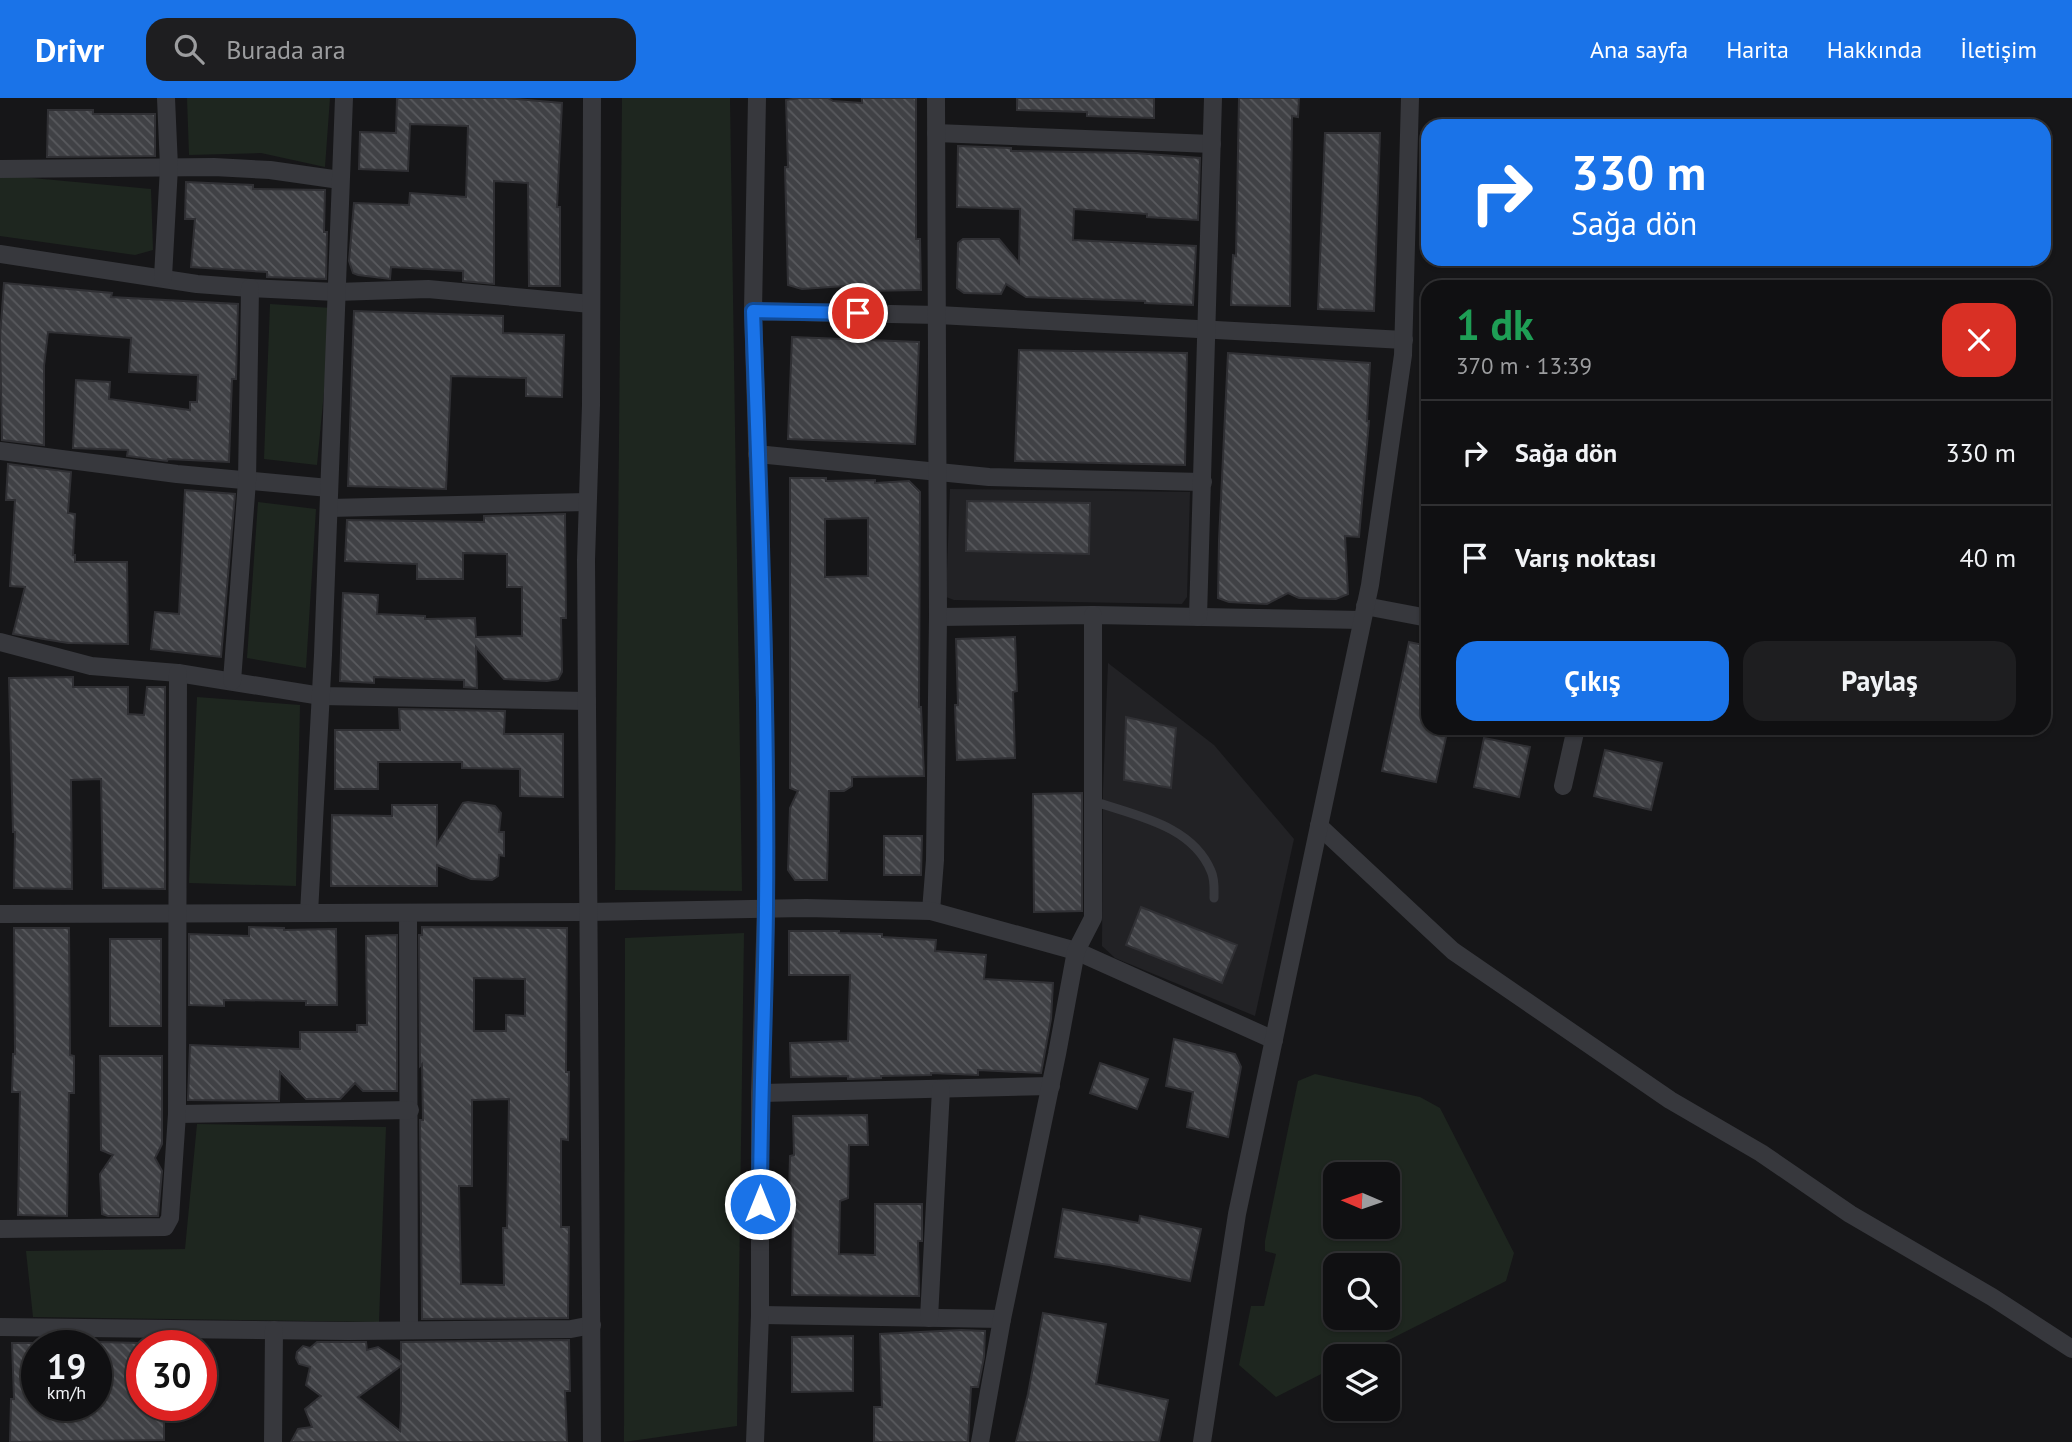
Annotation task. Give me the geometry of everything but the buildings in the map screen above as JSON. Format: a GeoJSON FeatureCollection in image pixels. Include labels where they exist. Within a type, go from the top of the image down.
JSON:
{"type":"FeatureCollection","features":[{"type":"Feature","properties":{"kind":"street"},"geometry":{"type":"LineString","coordinates":[[163,277],[169,167],[166,98]]}},
{"type":"Feature","properties":{"kind":"street"},"geometry":{"type":"LineString","coordinates":[[309,913],[321,696],[344,98]]}},
{"type":"Feature","properties":{"kind":"street"},"geometry":{"type":"LineString","coordinates":[[592,98],[591,405],[587,502],[592,1442]]}},
{"type":"Feature","properties":{"kind":"street"},"geometry":{"type":"LineString","coordinates":[[755,1442],[760,1315],[760,1093],[766,909],[765,699],[753,311],[757,98]]}},
{"type":"Feature","properties":{"kind":"street"},"geometry":{"type":"LineString","coordinates":[[931,911],[935,860],[938,617],[936,98]]}},
{"type":"Feature","properties":{"kind":"street"},"geometry":{"type":"LineString","coordinates":[[1198,617],[1213,98]]}},
{"type":"Feature","properties":{"kind":"street"},"geometry":{"type":"LineString","coordinates":[[1202,1442],[1237,1214],[1364,613],[1404,355],[1410,98]]}},
{"type":"Feature","properties":{"kind":"street"},"geometry":{"type":"LineString","coordinates":[[936,133],[1212,144]]}},
{"type":"Feature","properties":{"kind":"street"},"geometry":{"type":"LineString","coordinates":[[0,169],[169,167],[270,170],[340,180]]}},
{"type":"Feature","properties":{"kind":"street"},"geometry":{"type":"LineString","coordinates":[[0,254],[197,284],[335,292],[428,289],[591,304]]}},
{"type":"Feature","properties":{"kind":"street"},"geometry":{"type":"LineString","coordinates":[[232,681],[247,481],[250,288]]}},
{"type":"Feature","properties":{"kind":"street"},"geometry":{"type":"LineString","coordinates":[[753,311],[937,314],[1404,340]]}},
{"type":"Feature","properties":{"kind":"street"},"geometry":{"type":"LineString","coordinates":[[0,451],[247,481],[329,488]]}},
{"type":"Feature","properties":{"kind":"street"},"geometry":{"type":"LineString","coordinates":[[757,454],[989,477],[1203,482]]}},
{"type":"Feature","properties":{"kind":"street"},"geometry":{"type":"LineString","coordinates":[[329,508],[587,502]]}},
{"type":"Feature","properties":{"kind":"street"},"geometry":{"type":"LineString","coordinates":[[938,617],[1198,617],[1364,613],[1421,617]]}},
{"type":"Feature","properties":{"kind":"street"},"geometry":{"type":"LineString","coordinates":[[980,1442],[1076,951],[1093,918],[1093,615]]}},
{"type":"Feature","properties":{"kind":"street"},"geometry":{"type":"LineString","coordinates":[[0,642],[91,666],[178,673],[321,696],[587,701]]}},
{"type":"Feature","properties":{"kind":"street"},"geometry":{"type":"LineString","coordinates":[[0,1229],[165,1227],[170,1218],[177,1114],[178,673]]}},
{"type":"Feature","properties":{"kind":"street"},"geometry":{"type":"LineString","coordinates":[[1563,786],[1574,735]]}},
{"type":"Feature","properties":{"kind":"street"},"geometry":{"type":"LineString","coordinates":[[1319,827],[1453,951],[1670,1100],[1761,1153],[1850,1214],[1992,1297],[2072,1349]]}},
{"type":"Feature","properties":{"kind":"street"},"geometry":{"type":"LineString","coordinates":[[0,914],[766,909],[931,911],[1076,951],[1274,1040]]}},
{"type":"Feature","properties":{"kind":"street"},"geometry":{"type":"LineString","coordinates":[[408,912],[409,1330]]}},
{"type":"Feature","properties":{"kind":"street"},"geometry":{"type":"LineString","coordinates":[[760,1093],[1051,1086]]}},
{"type":"Feature","properties":{"kind":"street"},"geometry":{"type":"LineString","coordinates":[[929,1318],[941,1089]]}},
{"type":"Feature","properties":{"kind":"street"},"geometry":{"type":"LineString","coordinates":[[177,1114],[410,1110]]}},
{"type":"Feature","properties":{"kind":"street"},"geometry":{"type":"LineString","coordinates":[[760,1315],[1002,1319]]}},
{"type":"Feature","properties":{"kind":"street"},"geometry":{"type":"LineString","coordinates":[[0,1327],[409,1330],[571,1329],[592,1325]]}},
{"type":"Feature","properties":{"kind":"street"},"geometry":{"type":"LineString","coordinates":[[273,1442],[274,1330]]}},
{"type":"Feature","properties":{"kind":"lane"},"geometry":{"type":"LineString","coordinates":[[1093,801],[1159,823],[1197,846],[1213,873],[1214,898]]}},
{"type":"Feature","properties":{"kind":"shaded area"},"geometry":{"type":"Polygon","coordinates":[[[187,98],[330,98],[325,167],[261,153],[189,155],[187,98]]]}},
{"type":"Feature","properties":{"kind":"shaded area"},"geometry":{"type":"Polygon","coordinates":[[[622,98],[730,98],[742,891],[615,890],[622,98]]]}},
{"type":"Feature","properties":{"kind":"shaded area"},"geometry":{"type":"Polygon","coordinates":[[[0,175],[151,189],[153,250],[135,255],[0,236],[0,175]]]}},
{"type":"Feature","properties":{"kind":"shaded area"},"geometry":{"type":"Polygon","coordinates":[[[270,304],[332,308],[317,465],[264,459],[270,304]]]}},
{"type":"Feature","properties":{"kind":"shaded area"},"geometry":{"type":"Polygon","coordinates":[[[950,489],[1190,492],[1187,597],[1182,604],[954,600],[946,597],[950,489]]]}},
{"type":"Feature","properties":{"kind":"shaded area"},"geometry":{"type":"Polygon","coordinates":[[[258,502],[316,509],[306,668],[247,658],[258,502]]]}},
{"type":"Feature","properties":{"kind":"shaded area"},"geometry":{"type":"Polygon","coordinates":[[[1108,663],[1214,745],[1294,839],[1255,1016],[1115,958],[1102,946],[1103,790],[1108,663]]]}},
{"type":"Feature","properties":{"kind":"shaded area"},"geometry":{"type":"Polygon","coordinates":[[[197,697],[300,705],[296,886],[189,883],[197,697]]]}},
{"type":"Feature","properties":{"kind":"shaded area"},"geometry":{"type":"Polygon","coordinates":[[[744,933],[737,1426],[624,1442],[625,938],[744,933]]]}},
{"type":"Feature","properties":{"kind":"shaded area"},"geometry":{"type":"Polygon","coordinates":[[[1315,1074],[1420,1097],[1440,1108],[1514,1253],[1506,1281],[1381,1344],[1323,1344],[1323,1373],[1276,1397],[1239,1365],[1251,1306],[1264,1306],[1276,1254],[1265,1251],[1298,1081],[1315,1074]]]}},
{"type":"Feature","properties":{"kind":"shaded area"},"geometry":{"type":"Polygon","coordinates":[[[197,1124],[386,1127],[379,1322],[33,1317],[26,1251],[185,1249],[197,1124]]]}},
{"type":"Feature","properties":{"kind":"route"},"geometry":{"type":"LineString","coordinates":[[760,1204],[760,1093],[766,909],[765,699],[753,311],[858,313]]}}]}
